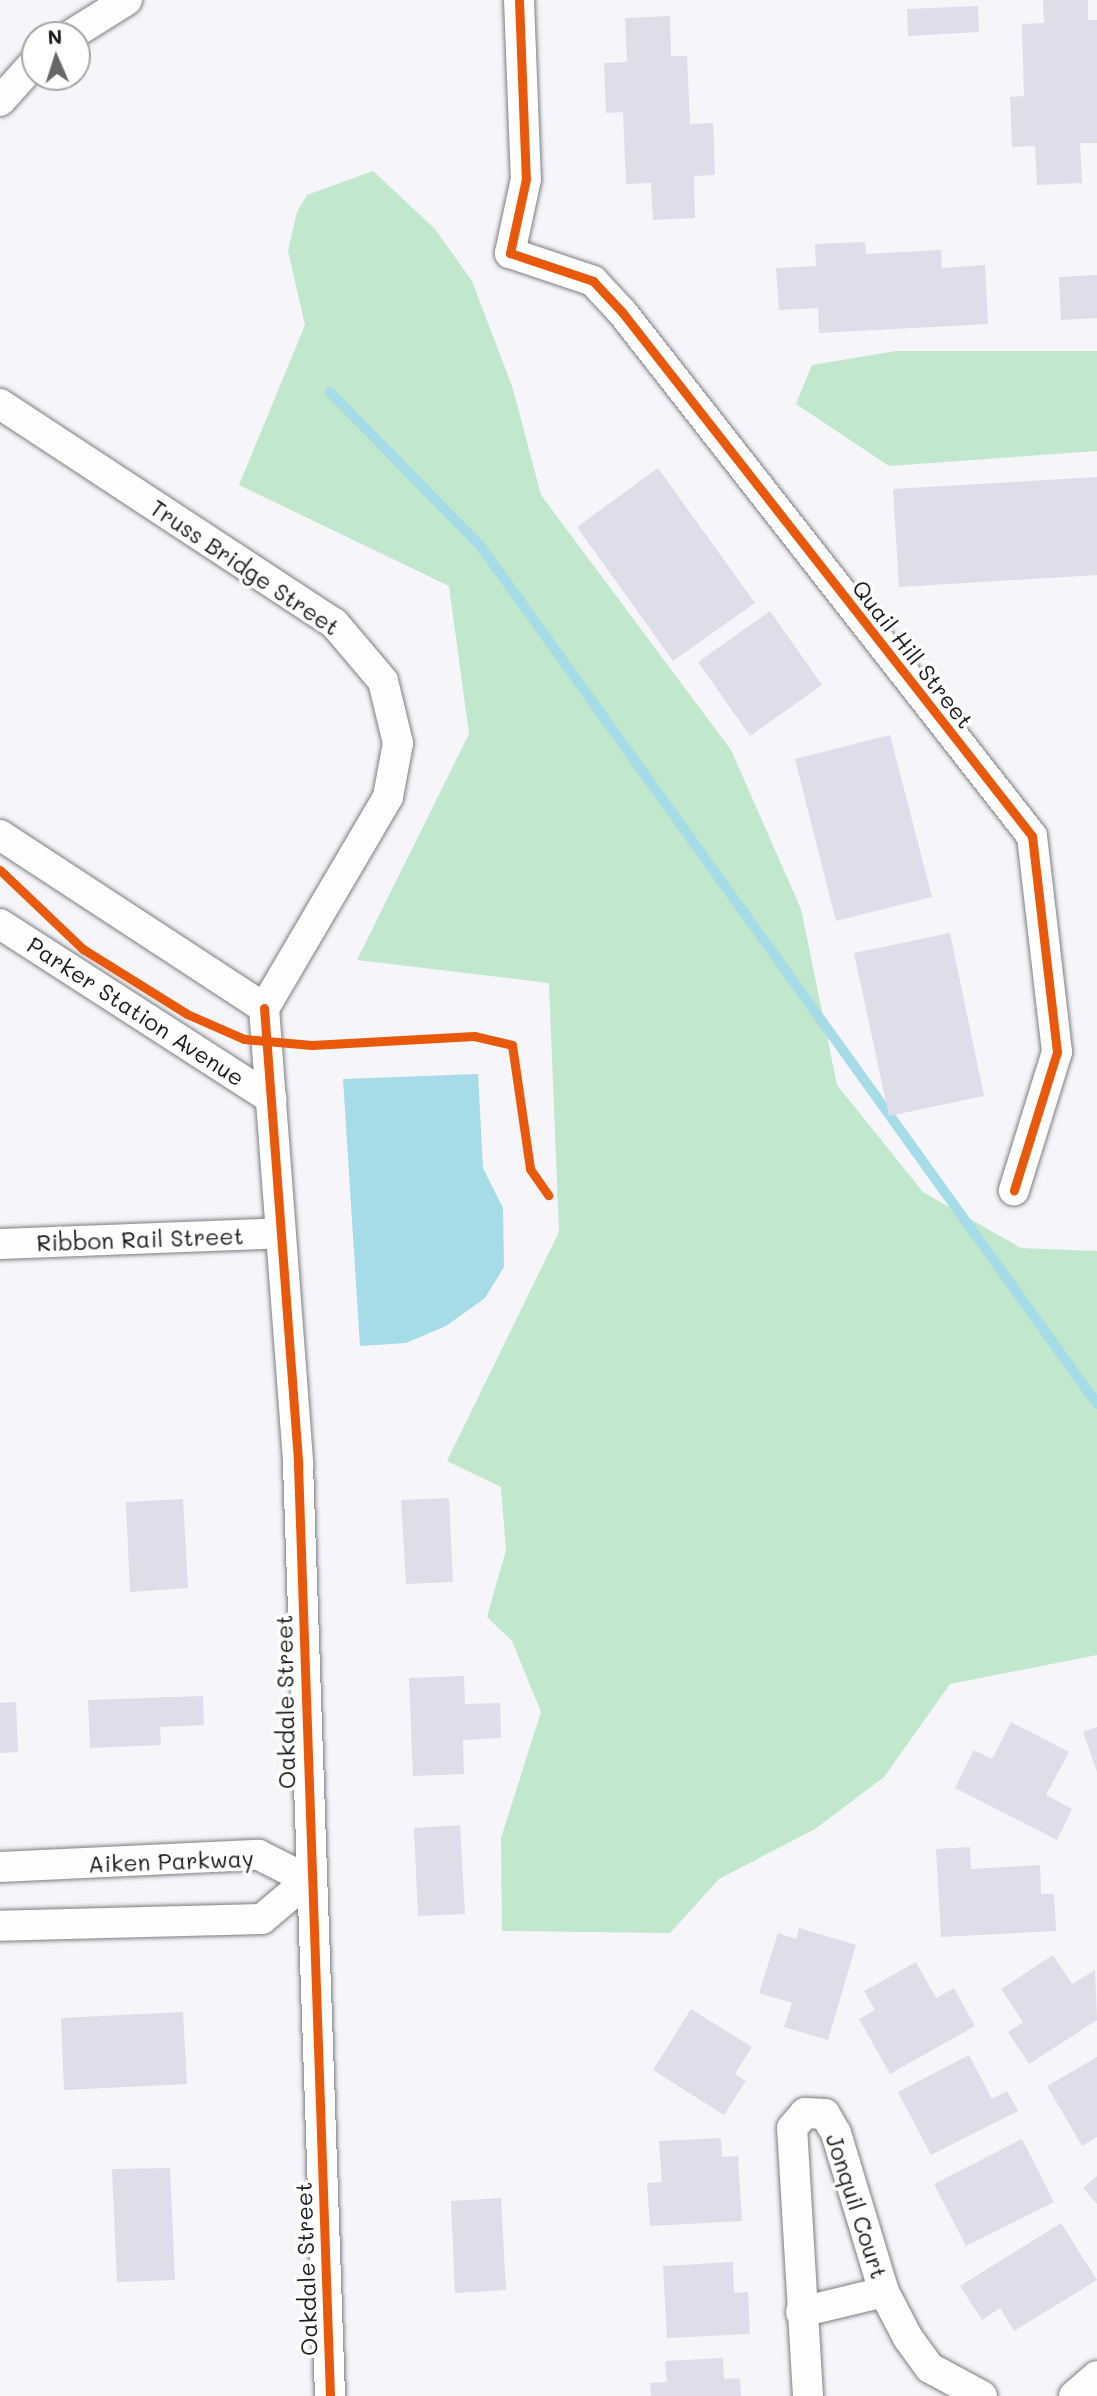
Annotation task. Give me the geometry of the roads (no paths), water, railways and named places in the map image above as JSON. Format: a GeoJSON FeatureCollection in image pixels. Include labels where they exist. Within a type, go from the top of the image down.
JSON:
{"type":"FeatureCollection","features":[{"type":"Feature","properties":{"kind":"street"},"geometry":{"type":"LineString","coordinates":[[91,22],[127,0]]}},
{"type":"Feature","properties":{"kind":"street","name":"Quail Hill Street"},"geometry":{"type":"LineString","coordinates":[[519,0],[526,179],[510,253],[593,281],[622,312],[1032,836],[1057,1052],[1014,1190]]}},
{"type":"Feature","properties":{"kind":"street"},"geometry":{"type":"LineString","coordinates":[[0,101],[21,78]]}},
{"type":"Feature","properties":{"kind":"street","name":"Truss Bridge Street"},"geometry":{"type":"LineString","coordinates":[[0,404],[334,623],[383,681],[398,743],[388,797],[264,1008]]}},
{"type":"Feature","properties":{"kind":"street"},"geometry":{"type":"LineString","coordinates":[[0,835],[264,1008]]}},
{"type":"Feature","properties":{"kind":"street","name":"Parker Station Avenue"},"geometry":{"type":"LineString","coordinates":[[0,923],[272,1099]]}},
{"type":"Feature","properties":{"kind":"street","name":"Oakdale Street"},"geometry":{"type":"LineString","coordinates":[[264,1008],[298,1465],[308,1880],[330,2396]]}},
{"type":"Feature","properties":{"kind":"street","name":"Ribbon Rail Street"},"geometry":{"type":"LineString","coordinates":[[0,1244],[279,1233]]}},
{"type":"Feature","properties":{"kind":"street","name":"Aiken Parkway"},"geometry":{"type":"LineString","coordinates":[[0,1867],[259,1855],[308,1880]]}},
{"type":"Feature","properties":{"kind":"street"},"geometry":{"type":"LineString","coordinates":[[0,1926],[262,1919],[308,1880]]}},
{"type":"Feature","properties":{"kind":"street","name":"Jonquil Court"},"geometry":{"type":"LineString","coordinates":[[808,2396],[800,2312],[792,2128],[805,2113],[825,2114],[836,2133],[884,2292],[930,2368],[982,2396]]}},
{"type":"Feature","properties":{"kind":"street"},"geometry":{"type":"LineString","coordinates":[[800,2312],[884,2292]]}},
{"type":"Feature","properties":{"kind":"street"},"geometry":{"type":"LineString","coordinates":[[1074,2396],[1097,2376]]}},
{"type":"Feature","properties":{"kind":"water"},"geometry":{"type":"Polygon","coordinates":[[[478,1074],[483,1168],[503,1208],[504,1267],[485,1298],[446,1326],[406,1343],[360,1346],[343,1079],[478,1074]]]}},
{"type":"Feature","properties":{"kind":"waterway"},"geometry":{"type":"LineString","coordinates":[[330,392],[482,548],[1097,1404]]}}]}
